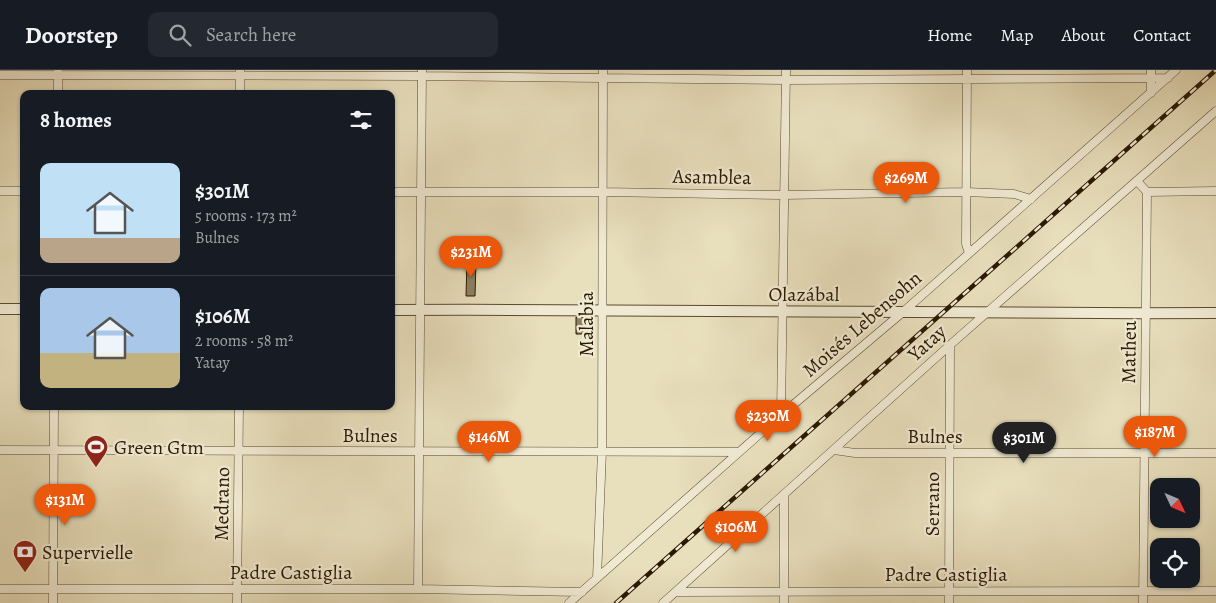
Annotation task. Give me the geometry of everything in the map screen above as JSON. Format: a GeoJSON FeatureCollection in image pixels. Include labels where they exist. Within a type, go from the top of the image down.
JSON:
{"type":"FeatureCollection","features":[{"type":"Feature","properties":{"kind":"street"},"geometry":{"type":"LineString","coordinates":[[782,415],[784,312],[783,195],[786,70]]}},
{"type":"Feature","properties":{"kind":"street"},"geometry":{"type":"LineString","coordinates":[[967,70],[966,244],[969,253]]}},
{"type":"Feature","properties":{"kind":"street","name":"Moisés Lebensohn"},"geometry":{"type":"LineString","coordinates":[[569,603],[739,452],[903,312],[1176,70]]}},
{"type":"Feature","properties":{"kind":"street"},"geometry":{"type":"LineString","coordinates":[[0,75],[58,73],[603,74],[786,80],[967,79],[1151,74],[1168,78]]}},
{"type":"Feature","properties":{"kind":"street"},"geometry":{"type":"LineString","coordinates":[[58,73],[58,90]]}},
{"type":"Feature","properties":{"kind":"street"},"geometry":{"type":"LineString","coordinates":[[240,73],[240,90]]}},
{"type":"Feature","properties":{"kind":"street"},"geometry":{"type":"LineString","coordinates":[[418,589],[422,73]]}},
{"type":"Feature","properties":{"kind":"street","name":"Malabia"},"geometry":{"type":"LineString","coordinates":[[597,578],[602,451],[603,74]]}},
{"type":"Feature","properties":{"kind":"street"},"geometry":{"type":"LineString","coordinates":[[1151,74],[1151,93]]}},
{"type":"Feature","properties":{"kind":"street","name":"Yatay"},"geometry":{"type":"LineString","coordinates":[[663,603],[950,345],[1216,111]]}},
{"type":"Feature","properties":{"kind":"street"},"geometry":{"type":"LineString","coordinates":[[1137,181],[1147,192],[1216,192]]}},
{"type":"Feature","properties":{"kind":"street"},"geometry":{"type":"LineString","coordinates":[[0,191],[20,191]]}},
{"type":"Feature","properties":{"kind":"street","name":"Asamblea"},"geometry":{"type":"LineString","coordinates":[[395,192],[603,192],[783,195],[966,192],[1014,194],[1032,198]]}},
{"type":"Feature","properties":{"kind":"street","name":"Matheu"},"geometry":{"type":"LineString","coordinates":[[1143,603],[1147,192]]}},
{"type":"Feature","properties":{"kind":"street"},"geometry":{"type":"LineString","coordinates":[[0,309],[20,309]]}},
{"type":"Feature","properties":{"kind":"street","name":"Olazábal"},"geometry":{"type":"LineString","coordinates":[[395,310],[985,314],[1216,313]]}},
{"type":"Feature","properties":{"kind":"street","name":"Serrano"},"geometry":{"type":"LineString","coordinates":[[949,603],[948,452],[950,345]]}},
{"type":"Feature","properties":{"kind":"street"},"geometry":{"type":"LineString","coordinates":[[54,410],[54,603]]}},
{"type":"Feature","properties":{"kind":"street","name":"Medrano"},"geometry":{"type":"LineString","coordinates":[[237,603],[239,410]]}},
{"type":"Feature","properties":{"kind":"street","name":"Bulnes"},"geometry":{"type":"LineString","coordinates":[[0,450],[739,452]]}},
{"type":"Feature","properties":{"kind":"street","name":"Bulnes"},"geometry":{"type":"LineString","coordinates":[[834,450],[855,453],[1216,453]]}},
{"type":"Feature","properties":{"kind":"street"},"geometry":{"type":"LineString","coordinates":[[784,494],[784,603]]}},
{"type":"Feature","properties":{"kind":"street","name":"Padre Castiglia"},"geometry":{"type":"LineString","coordinates":[[0,589],[238,588],[582,592]]}},
{"type":"Feature","properties":{"kind":"street","name":"Padre Castiglia"},"geometry":{"type":"LineString","coordinates":[[676,592],[1216,591]]}},
{"type":"Feature","properties":{"kind":"building"},"geometry":{"type":"Polygon","coordinates":[[[467,260],[476,261],[475,296],[466,296],[467,260]]]}},
{"type":"Feature","properties":{"kind":"building"},"geometry":{"type":"Polygon","coordinates":[[[576,317],[590,317],[593,322],[593,334],[576,334],[576,317]]]}},
{"type":"Feature","properties":{"kind":"railway"},"geometry":{"type":"LineString","coordinates":[[616,603],[1216,70]]}},
{"type":"Feature","properties":{"kind":"place","name":"Green Gtm"},"geometry":{"type":"Point","coordinates":[96,468]}},
{"type":"Feature","properties":{"kind":"place","name":"Supervielle"},"geometry":{"type":"Point","coordinates":[25,573]}}]}
